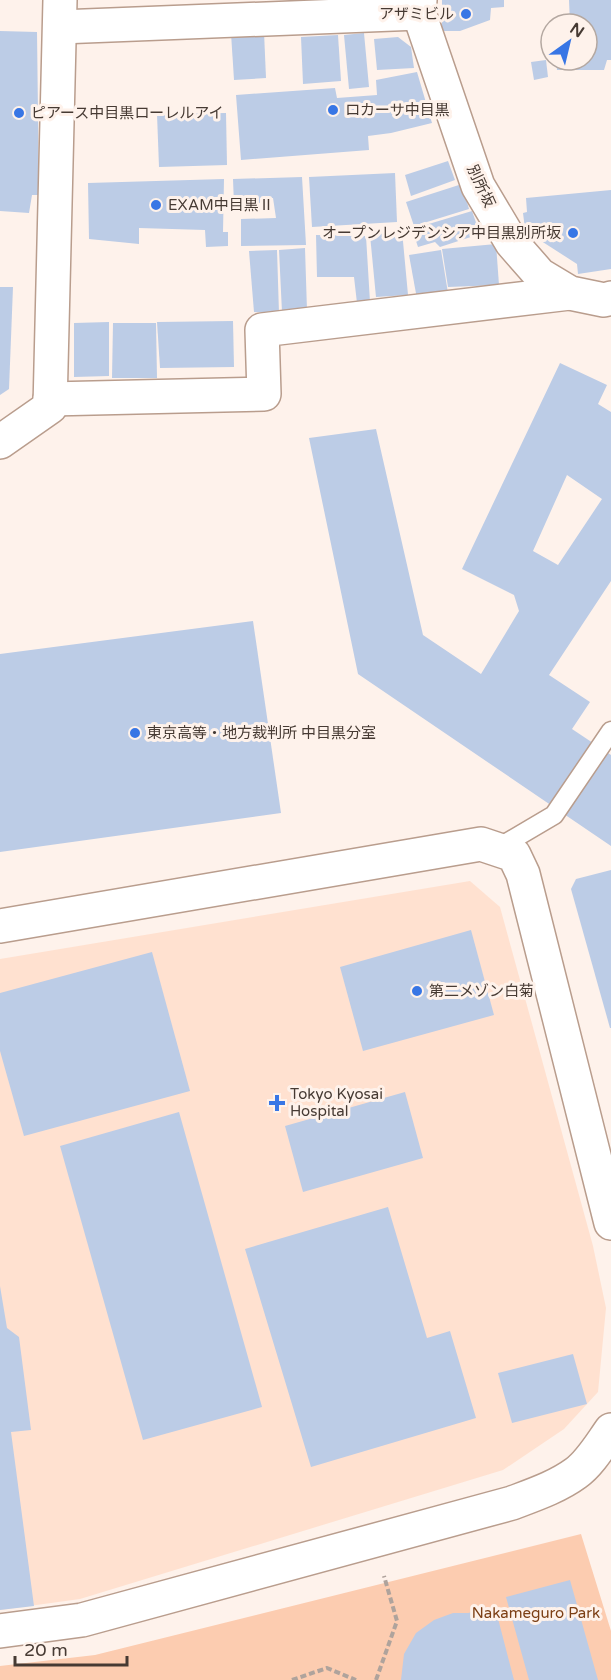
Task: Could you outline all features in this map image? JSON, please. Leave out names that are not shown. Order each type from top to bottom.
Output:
[{"type":"street","points":[[0,442],[50,407],[60,14],[420,7]]},
{"type":"street","name":"別所坂","points":[[420,7],[478,186],[512,243],[540,275],[570,293],[604,300],[611,298]]},
{"type":"street","points":[[50,399],[264,393],[262,330],[570,293]]},
{"type":"street","points":[[0,926],[482,844],[514,855],[523,874],[611,1223]]},
{"type":"street","points":[[0,1631],[82,1620],[512,1503],[544,1491],[576,1473],[599,1448],[611,1430]]},
{"type":"lane","points":[[498,848],[554,815],[611,731]]},
{"type":"path","points":[[373,1540],[398,1621],[376,1680]]},
{"type":"path","points":[[292,1680],[327,1668],[356,1680]]},
{"type":"shaded area","name":"Tokyo Kyosai Hospital","points":[[470,881],[500,907],[593,1246],[606,1308],[598,1392],[564,1429],[503,1470],[80,1599],[0,1610],[0,959]]},
{"type":"green space","name":"Nakameguro Park","points":[[581,1534],[611,1631],[611,1680],[0,1680],[0,1666],[95,1655]]},
{"type":"building","name":"アザミビル","points":[[442,0],[504,0],[504,7],[491,8],[490,20],[460,31],[442,31]]},
{"type":"building","points":[[569,0],[611,0],[611,60],[607,60],[604,70],[599,70],[599,12],[570,12]]},
{"type":"building","name":"ピアース中目黒ローレルアイ","points":[[0,31],[37,32],[39,195],[32,195],[29,213],[0,211]]},
{"type":"building","points":[[264,32],[266,78],[234,80],[231,33]]},
{"type":"building","points":[[364,33],[369,87],[349,89],[344,35]]},
{"type":"building","points":[[338,35],[341,81],[303,84],[301,37]]},
{"type":"building","points":[[398,37],[411,47],[414,68],[377,70],[374,39]]},
{"type":"building","points":[[539,61],[539,72],[547,72],[548,77],[534,80],[531,62]]},
{"type":"building","name":"ロカーサ中目黒","points":[[417,72],[432,123],[368,136],[369,150],[241,160],[236,95],[335,88],[337,98],[377,95],[376,80]]},
{"type":"building","points":[[226,113],[227,165],[159,167],[157,114]]},
{"type":"building","points":[[448,161],[455,180],[411,196],[405,175]]},
{"type":"building","points":[[395,173],[397,222],[312,227],[309,177]]},
{"type":"building","points":[[302,177],[306,245],[241,246],[241,219],[276,218],[273,198],[260,198],[260,203],[234,205],[233,179]]},
{"type":"building","name":"EXAM中目黒Ⅱ","points":[[224,179],[223,232],[228,232],[228,246],[206,247],[205,230],[139,228],[139,244],[89,239],[88,183]]},
{"type":"building","points":[[462,184],[469,209],[414,226],[406,202]]},
{"type":"building","name":"オープンレジデンシア中目黒別所坂","points":[[611,190],[611,269],[578,274],[577,264],[535,237],[534,228],[525,229],[523,213],[527,212],[526,198]]},
{"type":"building","points":[[472,211],[480,234],[440,247],[435,242],[418,247],[412,229]]},
{"type":"building","points":[[402,231],[408,295],[376,297],[370,235]]},
{"type":"building","points":[[316,235],[366,236],[370,302],[357,303],[354,277],[317,277]]},
{"type":"building","points":[[496,244],[499,285],[448,287],[442,249]]},
{"type":"building","points":[[305,248],[307,310],[294,309],[294,313],[282,312],[279,250]]},
{"type":"building","points":[[277,250],[279,313],[254,312],[249,251]]},
{"type":"building","points":[[441,250],[448,293],[417,299],[409,255]]},
{"type":"building","points":[[0,287],[13,287],[9,389],[0,395]]},
{"type":"building","points":[[233,321],[234,367],[160,368],[157,322]]},
{"type":"building","points":[[109,322],[109,376],[74,377],[74,323]]},
{"type":"building","points":[[113,323],[156,323],[157,378],[112,378]]},
{"type":"building","points":[[560,363],[607,385],[598,404],[611,412],[611,581],[549,675],[590,702],[572,729],[611,755],[611,846],[358,674],[309,438],[376,429],[423,635],[481,674],[519,611],[514,595],[462,569]],"holes":[[[567,475],[602,499],[558,565],[533,551]]]},
{"type":"building","name":"東京高等・地方裁判所 中目黒分室","points":[[253,621],[281,813],[0,852],[0,654]]},
{"type":"building","points":[[611,870],[610,1028],[571,889],[576,879]]},
{"type":"building","name":"第二メゾン白菊","points":[[471,930],[494,1015],[363,1051],[340,967]]},
{"type":"building","points":[[152,952],[190,1091],[24,1136],[0,1051],[0,993]]},
{"type":"building","points":[[405,1092],[423,1158],[303,1192],[285,1126]]},
{"type":"building","points":[[179,1112],[262,1407],[143,1440],[60,1146]]},
{"type":"building","points":[[388,1207],[427,1338],[450,1331],[476,1418],[311,1467],[245,1249]]},
{"type":"building","points":[[0,1286],[7,1328],[19,1337],[31,1430],[11,1432],[34,1606],[0,1610]]},
{"type":"building","points":[[573,1354],[587,1404],[512,1423],[498,1373]]},
{"type":"building","points":[[570,1580],[598,1680],[529,1680],[506,1597]]},
{"type":"building","points":[[495,1607],[514,1680],[401,1680],[404,1654],[416,1633],[434,1620],[453,1613],[468,1613]]},
{"type":"place","name":"アザミビル","points":[[466,14]]},
{"type":"place","name":"ロカーサ中目黒","points":[[333,110]]},
{"type":"place","name":"ピアース中目黒ローレルアイ","points":[[19,113]]},
{"type":"place","name":"EXAM中目黒Ⅱ","points":[[156,205]]},
{"type":"place","name":"オープンレジデンシア中目黒別所坂","points":[[573,233]]},
{"type":"place","name":"東京高等・地方裁判所 中目黒分室","points":[[135,733]]},
{"type":"place","name":"第二メゾン白菊","points":[[417,991]]},
{"type":"place","name":"Tokyo Kyosai Hospital","points":[[277,1103]]}]
